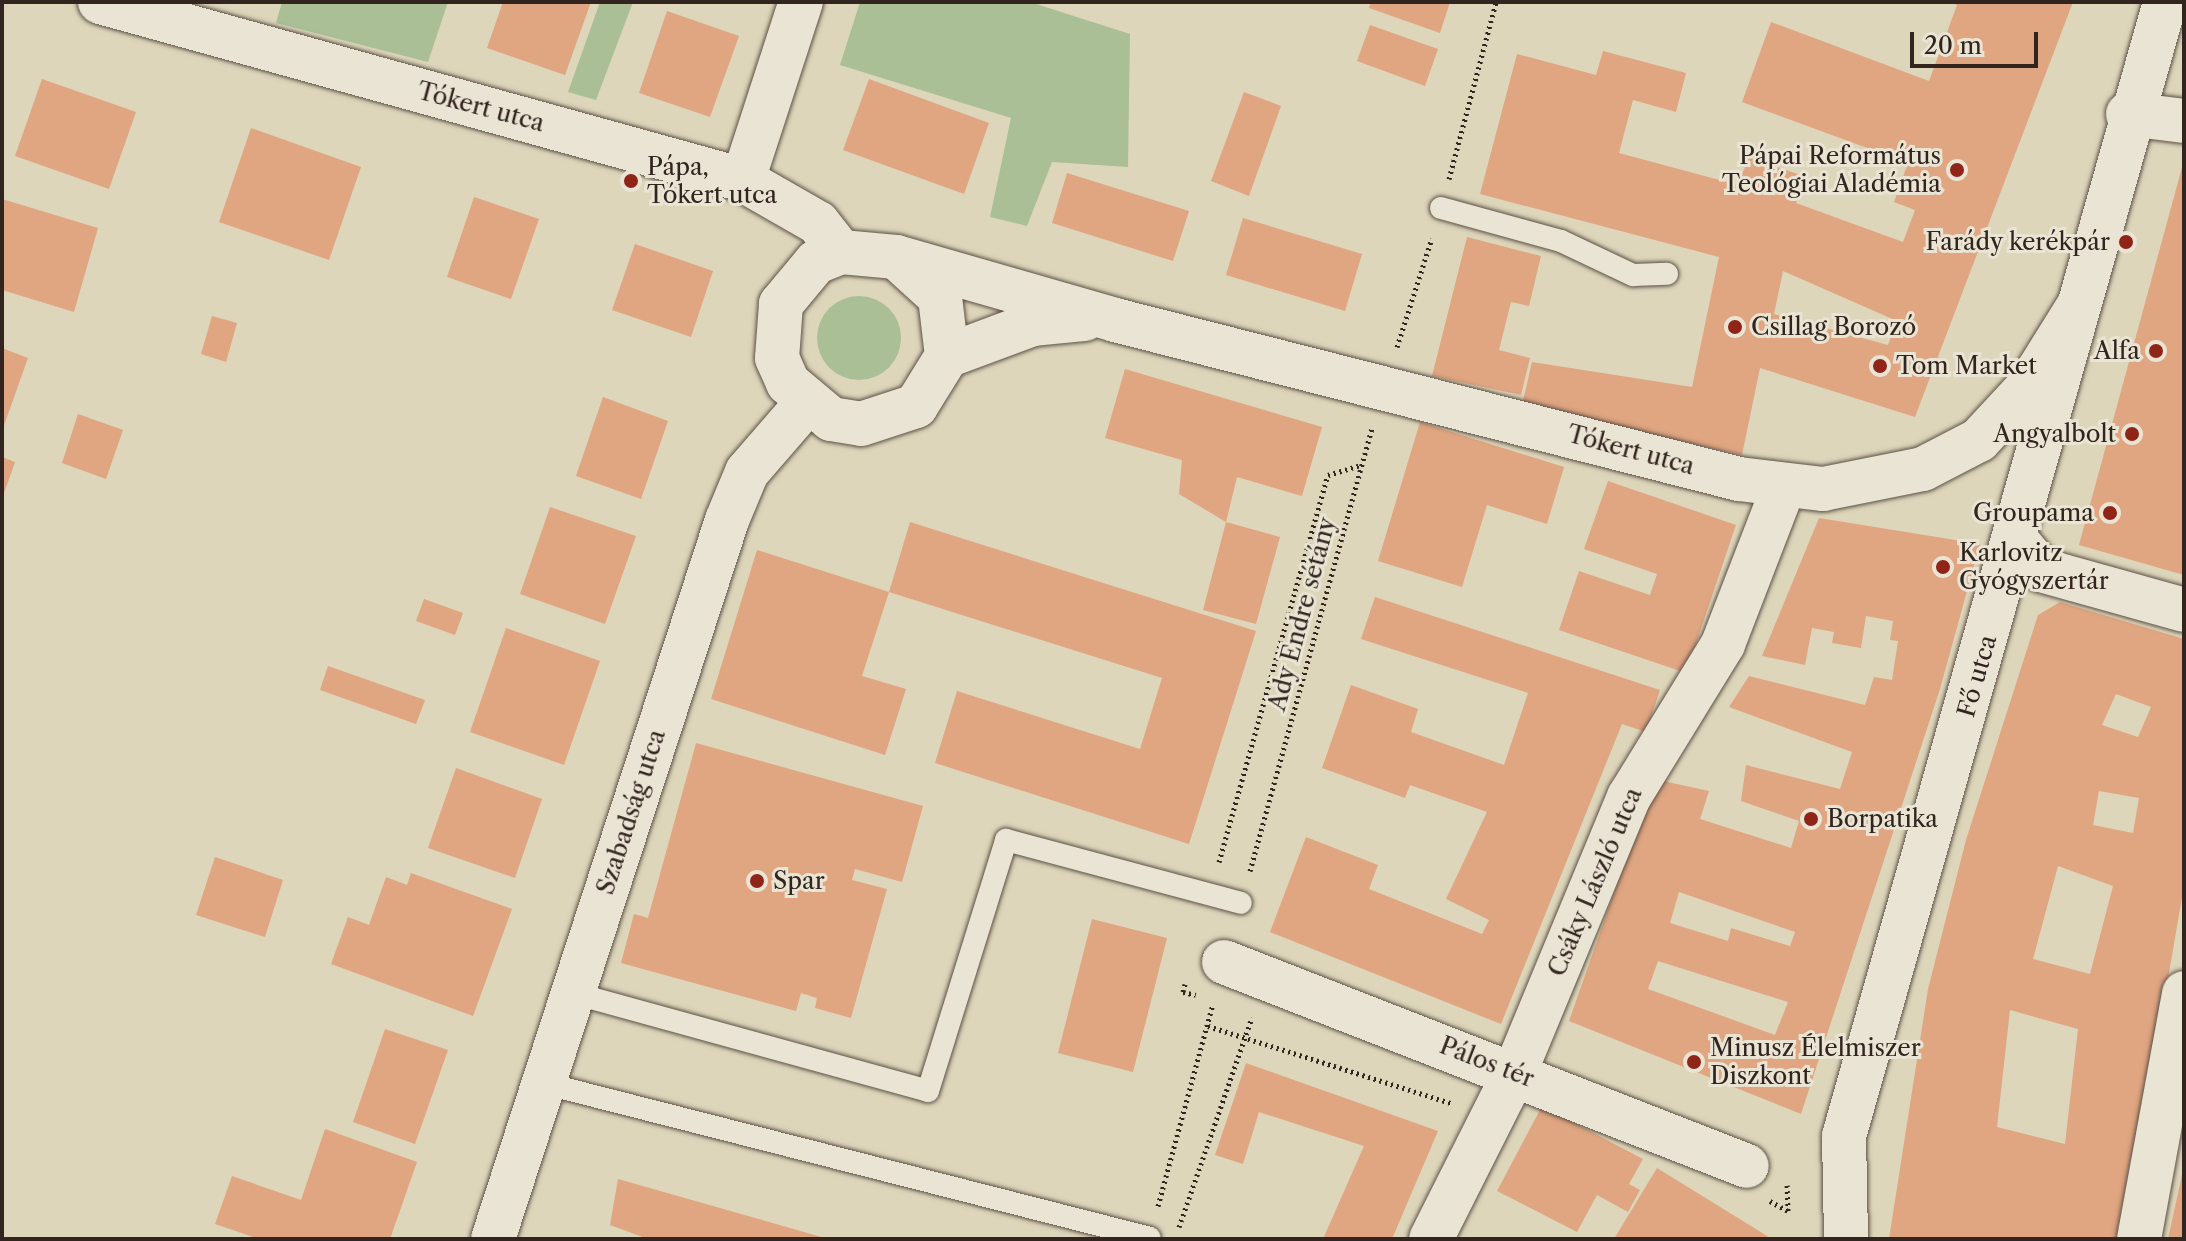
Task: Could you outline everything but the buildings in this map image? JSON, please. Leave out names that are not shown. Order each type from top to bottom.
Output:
[{"type":"street","name":"Tókert utca","points":[[100,2],[743,180],[818,223],[841,252],[896,257],[1115,320],[1784,486],[1863,486],[1966,448],[2028,387],[2079,305]]},
{"type":"street","points":[[743,180],[801,2]]},
{"type":"street","name":"Fő utca","points":[[1846,1239],[1844,1136],[2016,540],[2128,114],[2165,2]]},
{"type":"street","points":[[2128,114],[2184,121]]},
{"type":"street","points":[[841,252],[816,262],[781,304],[777,358],[806,404],[831,419],[890,420],[936,384],[947,356],[940,297],[896,257]]},
{"type":"street","name":"Tókert utca","points":[[947,356],[1033,324],[1115,320]]},
{"type":"street","name":"Szabadság utca","points":[[493,1239],[727,520],[747,472],[806,404]]},
{"type":"street","name":"Csáky László utca","points":[[1431,1239],[1515,1072],[1629,797],[1723,644],[1784,486]]},
{"type":"street","points":[[2016,540],[2041,570],[2184,610]]},
{"type":"street","name":"Pálos tér","points":[[1213,986],[1515,1072],[1747,1166]]},
{"type":"street","points":[[2139,1239],[2184,993]]},
{"type":"lane","points":[[1441,208],[1561,241],[1633,275],[1667,274]]},
{"type":"lane","points":[[573,993],[928,1091],[1006,840],[1210,892],[1241,903]]},
{"type":"lane","points":[[543,1083],[1150,1238]]},
{"type":"path","name":"Ady Endre sétány","points":[[1241,903],[1361,465],[1441,208],[1496,2]]},
{"type":"path","points":[[1210,892],[1328,475],[1361,465]]},
{"type":"path","points":[[1150,1238],[1208,1026],[1213,986]]},
{"type":"path","points":[[1176,1239],[1254,1012],[1240,1008]]},
{"type":"path","name":"Pálos tér","points":[[1208,1026],[1494,1117]]},
{"type":"green space","points":[[282,2],[448,2],[428,62],[276,23]]},
{"type":"green space","points":[[600,2],[633,2],[596,100],[568,92]]},
{"type":"green space","points":[[860,2],[1030,2],[1130,34],[1128,167],[1052,162],[1027,226],[990,217],[1011,118],[840,65]]},
{"type":"green space","points":[[859,296],[875,299],[889,308],[898,322],[901,338],[898,354],[889,368],[875,377],[859,380],[843,377],[829,368],[820,354],[817,338],[820,322],[829,308],[843,299]]},
{"type":"place","name":"Pápai Református Teológiai Aladémia","points":[[1957,170]]},
{"type":"place","name":"Pápa, Tókert utca","points":[[631,181]]},
{"type":"place","name":"Farády kerékpár","points":[[2126,242]]},
{"type":"place","name":"Csillag Borozó","points":[[1735,327]]},
{"type":"place","name":"Alfa","points":[[2156,351]]},
{"type":"place","name":"Tom Market","points":[[1880,366]]},
{"type":"place","name":"Angyalbolt","points":[[2132,434]]},
{"type":"place","name":"Groupama","points":[[2110,513]]},
{"type":"place","name":"Karlovitz Gyógyszertár","points":[[1943,567]]},
{"type":"place","name":"Borpatika","points":[[1811,819]]},
{"type":"place","name":"Spar","points":[[757,881]]},
{"type":"place","name":"Minusz Élelmiszer Diszkont","points":[[1694,1062]]}]
